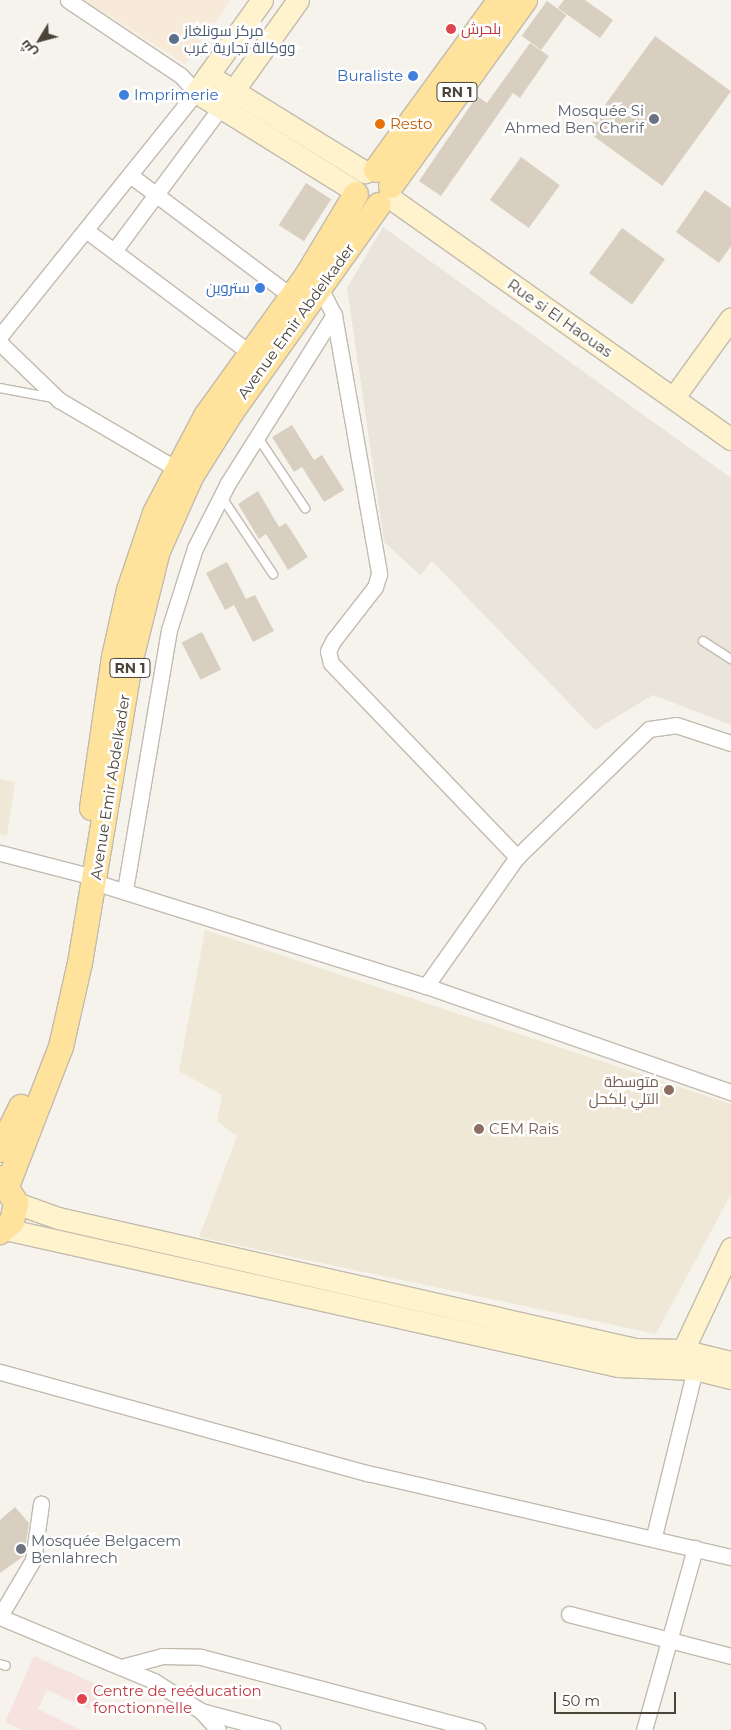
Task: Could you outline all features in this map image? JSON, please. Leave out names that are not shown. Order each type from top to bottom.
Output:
[{"type":"main road","points":[[202,84],[262,0]]},
{"type":"main road","points":[[221,107],[298,0]]},
{"type":"main road","name":"Avenue Emir Abdelkader","points":[[3,1139],[42,1058],[65,980],[88,878],[131,659],[158,551],[191,477],[373,188],[500,0]]},
{"type":"main road","name":"Avenue Emir Abdelkader","points":[[373,188],[525,0]]},
{"type":"main road","points":[[202,84],[234,90],[373,188]]},
{"type":"main road","points":[[202,84],[221,107],[373,188]]},
{"type":"main road","name":"Rue si El Haouas","points":[[373,188],[731,439]]},
{"type":"main road","name":"Avenue Emir Abdelkader","points":[[3,1231],[8,1188],[61,1047],[88,878],[100,742],[129,590],[175,468],[249,352],[291,296],[315,280]]},
{"type":"main road","points":[[674,398],[731,318]]},
{"type":"main road","points":[[8,1188],[58,1218],[635,1349],[681,1350],[731,1362]]},
{"type":"main road","points":[[3,1231],[618,1366],[685,1370],[731,1378]]},
{"type":"main road","points":[[685,1370],[681,1350],[731,1248]]},
{"type":"street","points":[[0,336],[87,231],[202,84],[180,75],[68,0]]},
{"type":"street","points":[[114,251],[221,107]]},
{"type":"street","points":[[130,175],[291,296]]},
{"type":"street","points":[[87,231],[249,352]]},
{"type":"street","points":[[315,280],[334,315],[378,574],[375,587],[333,641],[328,651],[331,663],[517,857]]},
{"type":"street","points":[[125,890],[169,630],[195,548],[221,496],[334,315]]},
{"type":"street","points":[[0,343],[60,400],[175,468]]},
{"type":"street","points":[[426,986],[517,857],[648,730],[676,725],[731,743]]},
{"type":"street","points":[[0,853],[88,878],[426,986],[731,1092]]},
{"type":"street","points":[[654,1536],[685,1370]]},
{"type":"street","points":[[0,1372],[367,1473],[654,1536],[731,1556]]},
{"type":"street","points":[[42,1504],[33,1560],[0,1616],[125,1666],[200,1711],[218,1730]]},
{"type":"street","points":[[644,1730],[695,1548]]},
{"type":"street","points":[[569,1614],[731,1656]]},
{"type":"street","points":[[125,1666],[162,1656],[201,1657],[478,1730]]},
{"type":"street","points":[[200,1711],[273,1730]]},
{"type":"lane","points":[[0,388],[60,400]]},
{"type":"lane","points":[[257,436],[305,508]]},
{"type":"lane","points":[[221,496],[273,574]]},
{"type":"lane","points":[[703,641],[731,659]]},
{"type":"shaded area","name":"مركز سونلغاز ووكالة تجارية غرب","points":[[84,0],[231,0],[185,64]]},
{"type":"shaded area","points":[[383,227],[731,478],[731,725],[653,695],[595,730],[432,561],[420,575],[384,542],[347,288]]},
{"type":"shaded area","points":[[0,779],[15,782],[7,836],[0,834]]},
{"type":"shaded area","name":"CEM Rais","points":[[205,930],[731,1104],[731,1194],[656,1334],[199,1237],[237,1136],[217,1121],[222,1095],[179,1071]]},
{"type":"shaded area","name":"Centre de reéducation fonctionnelle","points":[[34,1656],[102,1687],[91,1710],[47,1690],[38,1709],[81,1730],[22,1730],[5,1722]]},
{"type":"building","points":[[564,0],[585,0],[613,20],[600,38],[558,8]]},
{"type":"building","points":[[547,1],[566,15],[541,50],[522,36]]},
{"type":"building","name":"Mosquée Si Ahmed Ben Cherif","points":[[655,36],[731,91],[662,186],[586,131]]},
{"type":"building","points":[[530,43],[549,56],[520,98],[513,93],[441,196],[419,181],[477,96],[487,103]]},
{"type":"building","points":[[521,157],[560,185],[529,228],[490,200]]},
{"type":"building","points":[[306,183],[331,199],[304,241],[279,225]]},
{"type":"building","points":[[705,190],[731,208],[731,246],[719,263],[676,232]]},
{"type":"building","points":[[622,228],[665,259],[632,304],[589,273]]},
{"type":"building","points":[[292,425],[314,460],[322,455],[344,490],[324,502],[302,467],[294,472],[272,437]]},
{"type":"building","points":[[258,491],[279,527],[286,523],[308,557],[288,570],[266,534],[259,539],[238,504]]},
{"type":"building","points":[[227,562],[246,599],[255,595],[274,631],[253,642],[234,605],[225,610],[206,573]]},
{"type":"building","points":[[202,632],[221,669],[201,680],[182,642]]},
{"type":"building","points":[[15,1507],[29,1523],[24,1556],[0,1573],[0,1520]]},
{"type":"place","name":"بلحرش","points":[[451,29]]},
{"type":"place","name":"مركز سونلغاز ووكالة تجارية غرب","points":[[174,39]]},
{"type":"place","name":"Buraliste","points":[[413,76]]},
{"type":"place","name":"Imprimerie","points":[[124,95]]},
{"type":"place","name":"Mosquée Si Ahmed Ben Cherif","points":[[654,119]]},
{"type":"place","name":"Resto","points":[[380,124]]},
{"type":"place","name":"ستروين","points":[[260,288]]},
{"type":"place","name":"متوسطة التلي بلكحل","points":[[669,1090]]},
{"type":"place","name":"CEM Rais","points":[[479,1129]]},
{"type":"place","name":"Mosquée Belgacem Benlahrech","points":[[21,1549]]},
{"type":"place","name":"Centre de reéducation fonctionnelle","points":[[82,1699]]}]
